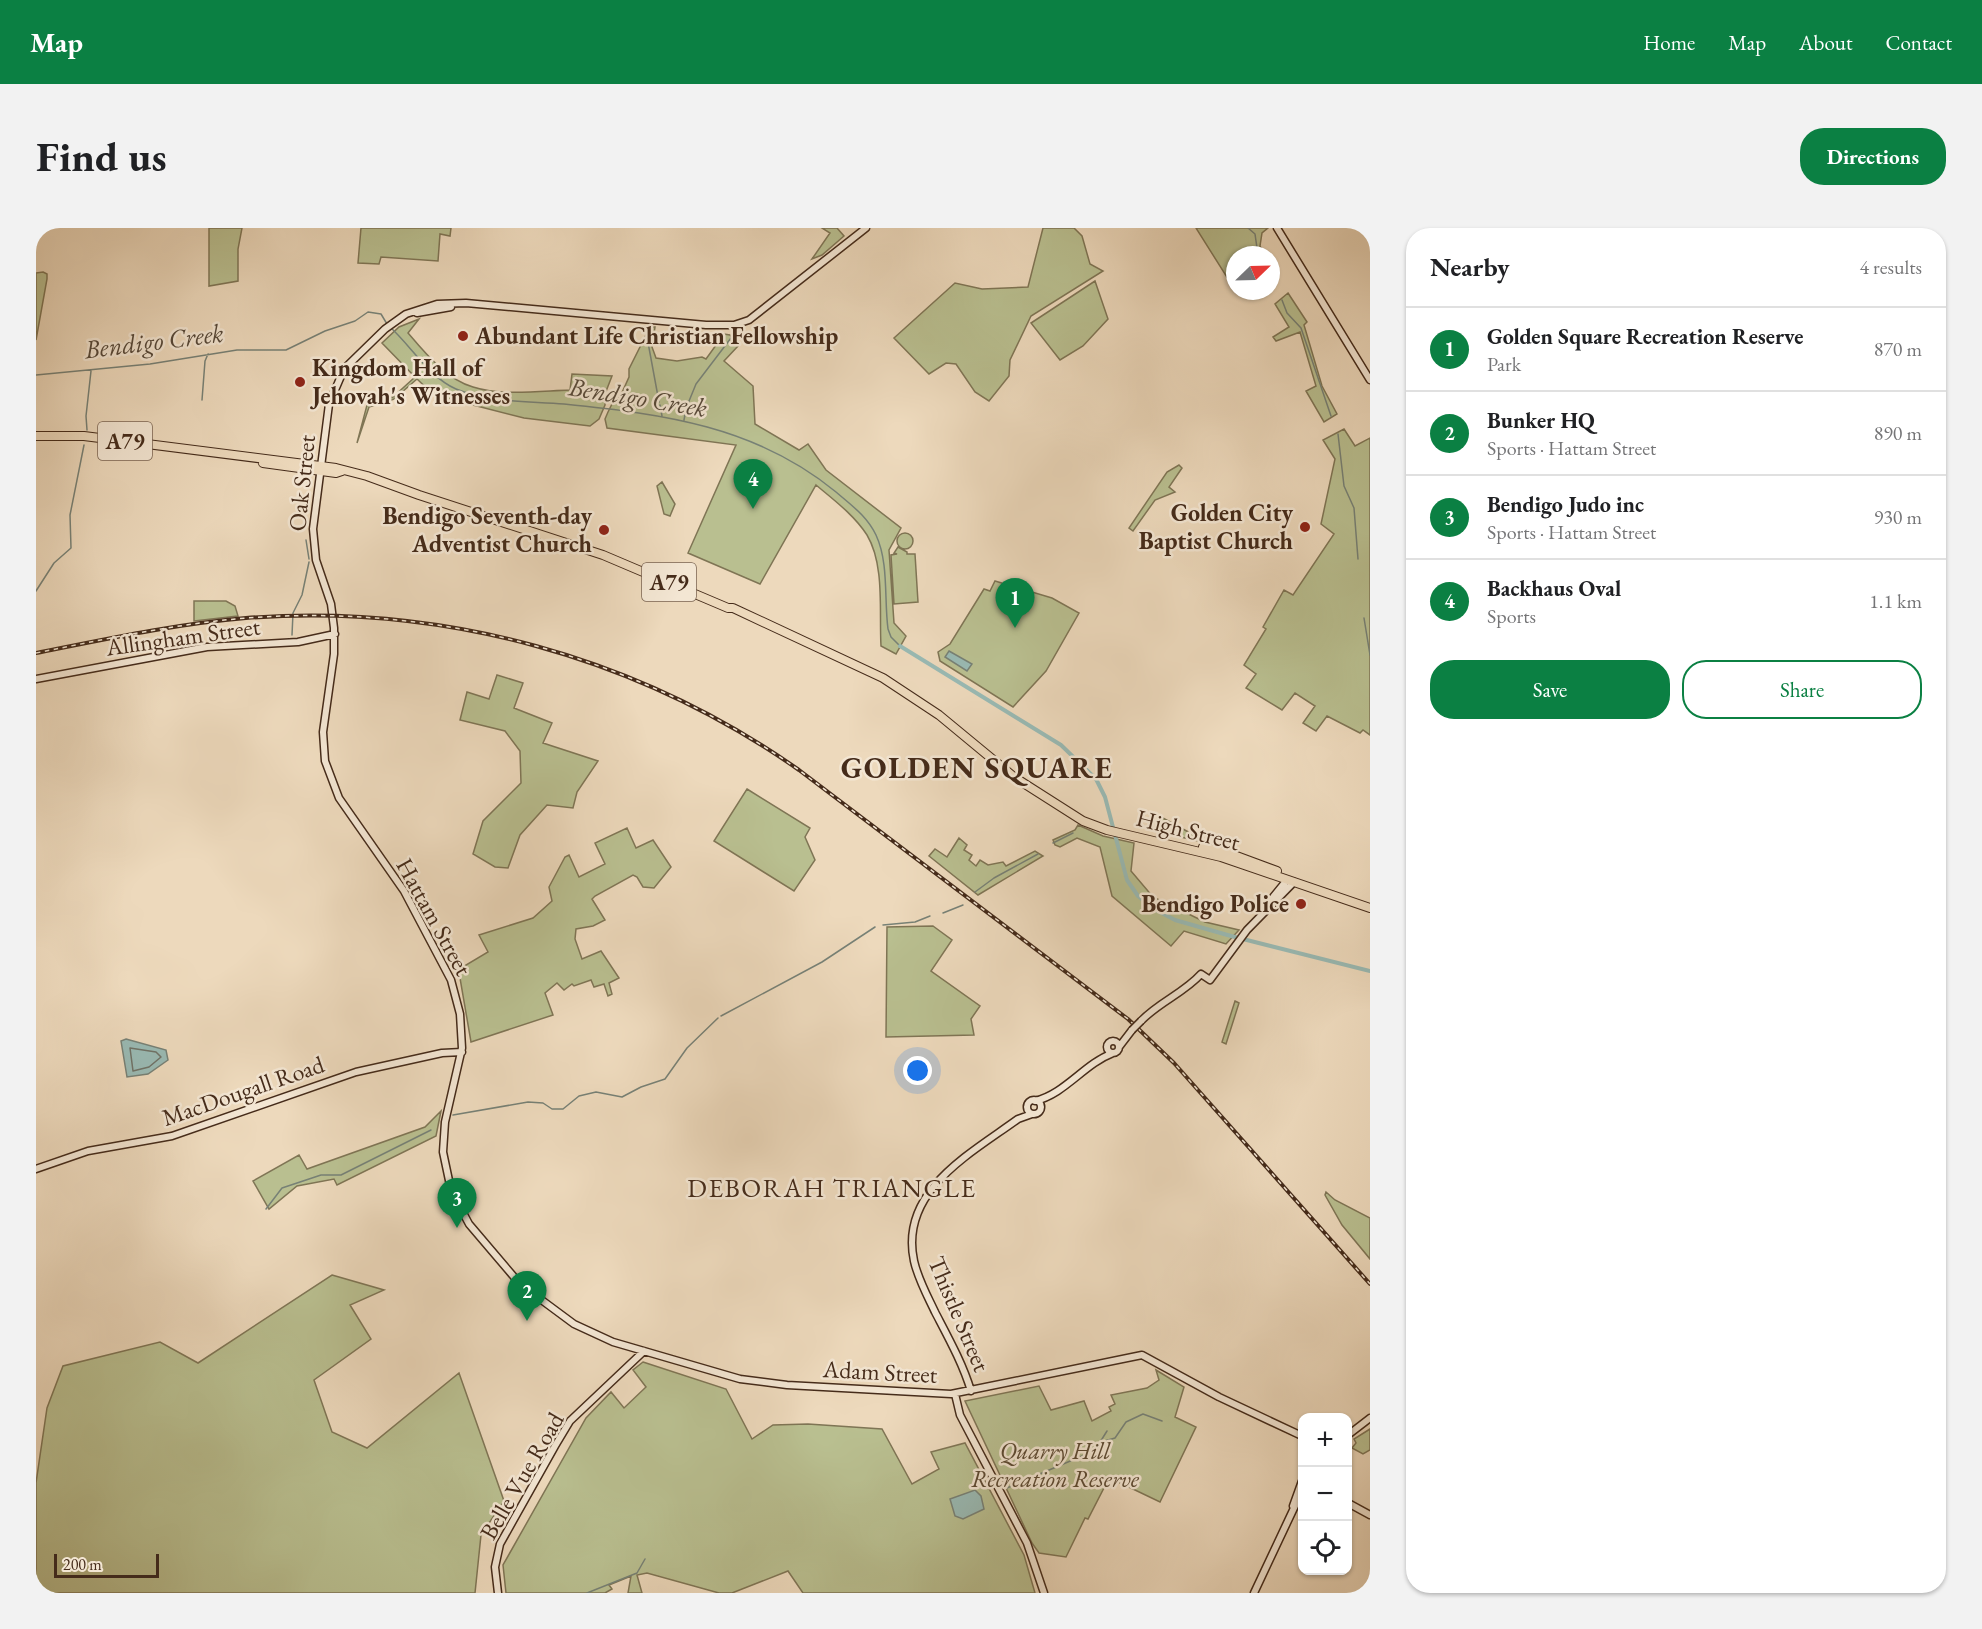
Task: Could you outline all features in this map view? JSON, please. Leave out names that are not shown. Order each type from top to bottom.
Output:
[{"type":"highway","name":"High Street","points":[[36,436],[84,436],[219,454],[336,473],[342,471],[367,476],[512,527],[564,541],[741,612],[862,669],[932,710],[1007,769],[1065,808],[1107,828],[1223,854],[1370,908]]},
{"type":"highway","name":"High Street","points":[[1355,901],[1370,904]]},
{"type":"main road","name":"Oak Street","points":[[335,634],[333,612],[313,541],[329,404],[334,386],[348,364],[386,330],[401,319],[434,309],[479,305],[706,325],[742,325],[866,228]]},
{"type":"main road","points":[[1277,228],[1370,379]]},
{"type":"main road","name":"Allingham Street","points":[[36,679],[207,648],[298,642],[335,634]]},
{"type":"main road","name":"Hattam Street","points":[[335,634],[323,738],[326,767],[344,806],[404,891],[447,970],[460,1014],[462,1052],[445,1122],[443,1152],[451,1190],[464,1216],[511,1275],[552,1311],[597,1335],[642,1350]]},
{"type":"main road","points":[[1051,1094],[1037,1113],[1032,1114],[1027,1106],[1051,1094],[1099,1059],[1113,1053],[1125,1037],[1164,1000],[1191,984],[1201,974],[1210,980],[1244,934],[1292,879]]},
{"type":"main road","points":[[1099,1059],[1114,1041],[1125,1037]]},
{"type":"main road","points":[[1114,1041],[1119,1047]]},
{"type":"main road","points":[[1107,1047],[1113,1053]]},
{"type":"main road","name":"MacDougall Road","points":[[36,1169],[88,1151],[172,1136],[356,1072],[442,1053],[462,1052]]},
{"type":"main road","points":[[1035,1101],[1040,1107]]},
{"type":"main road","name":"Thistle Street","points":[[971,1391],[917,1273],[912,1253],[913,1226],[922,1202],[936,1182],[1018,1119],[1027,1106]]},
{"type":"main road","name":"Thistle Street","points":[[1018,1119],[1032,1114]]},
{"type":"main road","name":"Belle Vue Road","points":[[498,1593],[495,1567],[500,1544],[555,1446],[570,1421],[632,1363],[642,1350]]},
{"type":"main road","name":"Adam Street","points":[[642,1350],[754,1382],[955,1394],[1136,1356],[1153,1359],[1214,1395],[1298,1434]]},
{"type":"main road","points":[[955,1394],[960,1415],[1028,1546],[1044,1593]]},
{"type":"main road","points":[[1352,1430],[1370,1420]]},
{"type":"main road","points":[[1290,1515],[1298,1493]]},
{"type":"main road","points":[[1254,1593],[1298,1499]]},
{"type":"main road","points":[[1352,1505],[1370,1513]]},
{"type":"green space","points":[[209,228],[242,228],[238,249],[238,281],[209,286]]},
{"type":"green space","points":[[361,228],[451,228],[450,236],[440,234],[438,261],[381,257],[379,264],[358,263]]},
{"type":"green space","points":[[822,228],[837,228],[844,236],[822,255],[812,259],[830,233]]},
{"type":"green space","points":[[1043,228],[1074,228],[1082,236],[1090,264],[1103,271],[1031,316],[1010,360],[1009,376],[989,401],[975,392],[956,364],[946,363],[929,374],[894,338],[955,283],[982,289],[1028,287]]},
{"type":"green space","points":[[1196,228],[1268,228],[1262,233],[1260,246],[1226,246],[1226,276]]},
{"type":"green space","points":[[36,273],[47,274],[47,279],[36,340]]},
{"type":"green space","points":[[1095,281],[1108,319],[1083,346],[1060,360],[1031,323]]},
{"type":"green space","points":[[1288,293],[1307,322],[1304,325],[1322,386],[1337,414],[1324,422],[1306,391],[1316,386],[1300,332],[1276,341],[1273,337],[1289,327],[1275,304]]},
{"type":"green space","points":[[419,319],[408,333],[445,372],[473,387],[508,392],[570,390],[572,374],[612,376],[599,419],[590,426],[524,418],[434,395],[417,379],[394,399],[369,407],[357,443],[367,405],[393,397],[415,377],[382,343],[399,327]]},
{"type":"green space","points":[[650,327],[655,327],[652,347],[656,358],[677,361],[702,357],[706,359],[724,334],[730,335],[739,345],[724,361],[753,386],[755,424],[799,450],[808,444],[826,470],[901,528],[889,550],[894,623],[906,636],[896,654],[881,646],[879,574],[873,547],[856,521],[816,485],[760,584],[688,553],[736,445],[607,428],[605,419],[613,402],[620,397],[629,377],[629,369]]},
{"type":"green space","points":[[1344,429],[1355,446],[1370,438],[1370,735],[1363,730],[1360,733],[1327,716],[1316,731],[1303,723],[1315,706],[1295,693],[1282,710],[1246,688],[1256,674],[1244,665],[1266,629],[1263,627],[1284,590],[1293,595],[1334,534],[1321,524],[1335,459],[1323,440]]},
{"type":"green space","points":[[1179,465],[1182,468],[1169,487],[1175,492],[1155,500],[1133,531],[1129,528],[1167,472]]},
{"type":"green space","points":[[662,482],[675,504],[670,516],[664,514],[657,486]]},
{"type":"green space","points":[[905,533],[911,535],[913,541],[911,547],[905,549],[899,547],[897,541],[899,535]]},
{"type":"green space","points":[[898,547],[907,554],[915,554],[918,602],[894,604],[891,555],[897,554],[894,553]]},
{"type":"green space","points":[[995,581],[1052,598],[1079,613],[1046,671],[1013,707],[940,661],[938,652],[950,644],[984,589],[990,591]]},
{"type":"green space","points":[[194,601],[226,601],[235,606],[238,616],[194,621]]},
{"type":"green space","points":[[497,675],[523,683],[514,708],[552,723],[543,743],[598,761],[577,792],[573,808],[547,805],[520,835],[508,868],[495,867],[473,854],[483,821],[521,783],[520,751],[505,731],[460,720],[467,692],[489,699]]},
{"type":"green space","points":[[747,789],[810,828],[805,837],[815,860],[794,891],[714,841]]},
{"type":"green space","points":[[1161,817],[1203,840],[1203,842],[1158,832]]},
{"type":"green space","points":[[1078,825],[1103,836],[1134,843],[1131,871],[1153,897],[1205,922],[1239,930],[1226,944],[1184,931],[1171,946],[1112,896],[1100,847],[1077,838],[1060,847],[1055,845],[1053,840],[1075,830]]},
{"type":"green space","points":[[627,828],[636,848],[653,840],[671,867],[654,888],[643,887],[633,875],[595,896],[592,899],[605,920],[593,926],[576,929],[575,939],[582,959],[601,951],[619,978],[609,983],[612,994],[608,996],[604,984],[594,987],[591,980],[574,986],[572,984],[564,990],[557,983],[545,993],[553,1015],[471,1042],[460,978],[456,971],[488,952],[479,935],[533,918],[552,901],[549,887],[565,857],[569,855],[579,877],[605,864],[595,843]]},
{"type":"green space","points":[[959,838],[967,845],[964,850],[972,855],[969,860],[976,866],[980,860],[988,865],[1003,862],[1006,866],[1035,851],[1043,856],[978,895],[929,856],[935,849],[947,857]]},
{"type":"green space","points":[[933,926],[952,940],[931,971],[980,1006],[971,1019],[974,1035],[886,1037],[887,927]]},
{"type":"green space","points":[[1235,1001],[1239,1003],[1226,1044],[1222,1042]]},
{"type":"green space","points":[[441,1111],[436,1136],[337,1185],[334,1179],[297,1186],[269,1209],[253,1181],[299,1155],[307,1169],[425,1127]]},
{"type":"green space","points":[[1326,1192],[1335,1200],[1370,1218],[1370,1259],[1342,1225],[1325,1195]]},
{"type":"green space","points":[[332,1275],[384,1290],[350,1305],[371,1339],[314,1380],[332,1432],[367,1448],[459,1373],[504,1501],[481,1535],[475,1593],[36,1593],[36,1483],[47,1408],[63,1366],[160,1342],[198,1363]]},
{"type":"green space","points":[[643,1362],[726,1389],[752,1439],[773,1425],[808,1424],[882,1429],[912,1484],[939,1469],[931,1452],[965,1443],[1024,1555],[1035,1593],[803,1593],[788,1571],[732,1593],[719,1593],[647,1573],[637,1575],[642,1593],[628,1593],[631,1576],[609,1585],[612,1589],[605,1593],[506,1593],[503,1565],[586,1418],[611,1392],[624,1408],[646,1387],[633,1370]]},
{"type":"green space","name":"Quarry Hill Recreation Reserve","points":[[1156,1370],[1184,1387],[1175,1417],[1196,1427],[1160,1502],[1112,1479],[1105,1486],[1088,1519],[1085,1518],[1066,1557],[1039,1553],[1032,1543],[965,1401],[1039,1386],[1051,1410],[1084,1401],[1092,1421],[1111,1411],[1109,1407],[1115,1404],[1111,1395],[1147,1388],[1159,1380]]},
{"type":"green space","points":[[1370,1429],[1370,1450],[1363,1454],[1352,1448],[1356,1443],[1354,1439]]},
{"type":"water","points":[[949,651],[972,664],[967,671],[945,657]]},
{"type":"water","points":[[126,1039],[166,1050],[168,1060],[148,1074],[127,1077],[121,1041]]},
{"type":"water","points":[[975,1490],[981,1496],[984,1509],[963,1519],[955,1516],[950,1499]]},
{"type":"waterway","points":[[1248,228],[1255,234],[1257,246]]},
{"type":"waterway","points":[[1282,300],[1287,313],[1301,328],[1331,416]]},
{"type":"waterway","name":"Bendigo Creek","points":[[36,375],[150,364],[237,350],[286,350],[325,331],[355,321],[368,312],[381,314],[387,324]]},
{"type":"waterway","name":"Bendigo Creek","points":[[390,327],[429,370],[447,384],[469,394],[523,402],[601,408],[672,419],[741,438],[774,452],[805,470],[858,511],[876,535],[883,557],[888,629],[891,637],[900,646]]},
{"type":"waterway","points":[[647,337],[659,402]]},
{"type":"waterway","points":[[687,406],[696,384],[731,338]]},
{"type":"waterway","points":[[202,400],[205,361],[208,354]]},
{"type":"waterway","points":[[87,430],[86,416],[91,371]]},
{"type":"waterway","points":[[660,405],[662,416]]},
{"type":"waterway","points":[[684,420],[686,409]]},
{"type":"waterway","points":[[1338,434],[1344,486],[1354,508],[1358,559]]},
{"type":"waterway","points":[[36,591],[54,563],[71,548],[70,515],[84,445]]},
{"type":"waterway","points":[[306,540],[309,559]]},
{"type":"waterway","points":[[292,635],[293,613],[302,595],[309,562]]},
{"type":"waterway","points":[[1364,618],[1370,655]]},
{"type":"waterway","name":"Bendigo Creek","points":[[900,646],[1061,745],[1096,779],[1105,797],[1127,880],[1138,896],[1154,909],[1175,920],[1370,971]]},
{"type":"waterway","points":[[1053,843],[1073,833]]},
{"type":"waterway","points":[[975,892],[994,878],[1038,854]]},
{"type":"waterway","points":[[943,913],[963,905]]},
{"type":"waterway","points":[[883,925],[915,922],[930,916]]},
{"type":"waterway","points":[[721,1016],[822,962],[875,927]]},
{"type":"waterway","points":[[453,1115],[528,1102],[543,1103],[552,1109],[563,1109],[579,1096],[596,1092],[622,1097],[641,1087],[665,1079],[687,1048],[718,1018]]},
{"type":"waterway","points":[[266,1209],[282,1188],[321,1175],[341,1175],[431,1130]]},
{"type":"waterway","points":[[1101,1442],[1115,1438],[1126,1422],[1143,1414],[1162,1421]]},
{"type":"waterway","points":[[1007,1488],[1082,1456],[1097,1447],[1107,1431]]},
{"type":"waterway","points":[[587,1593],[637,1573],[645,1559]]},
{"type":"railway","points":[[36,653],[167,628],[246,618],[320,616],[393,620],[465,630],[536,646],[605,668],[672,696],[737,730],[799,770],[1128,1019],[1174,1063],[1370,1284]]},
{"type":"place","name":"Abundant Life Christian Fellowship","points":[[463,336]]},
{"type":"place","name":"Kingdom Hall of Jehovah's Witnesses","points":[[300,382]]},
{"type":"place","name":"Backhaus Oval","points":[[753,509]]},
{"type":"place","name":"Golden City Baptist Church","points":[[1305,527]]},
{"type":"place","name":"Bendigo Seventh-day Adventist Church","points":[[604,530]]},
{"type":"place","name":"Golden Square Recreation Reserve","points":[[1015,628]]},
{"type":"place","name":"Bendigo Police","points":[[1301,904]]},
{"type":"place","name":"Bendigo Judo inc","points":[[457,1228]]},
{"type":"place","name":"Bunker HQ","points":[[527,1321]]},
{"type":"district","name":"GOLDEN SQUARE","points":[[977,768]]},
{"type":"district","name":"DEBORAH TRIANGLE","points":[[832,1188]]}]
